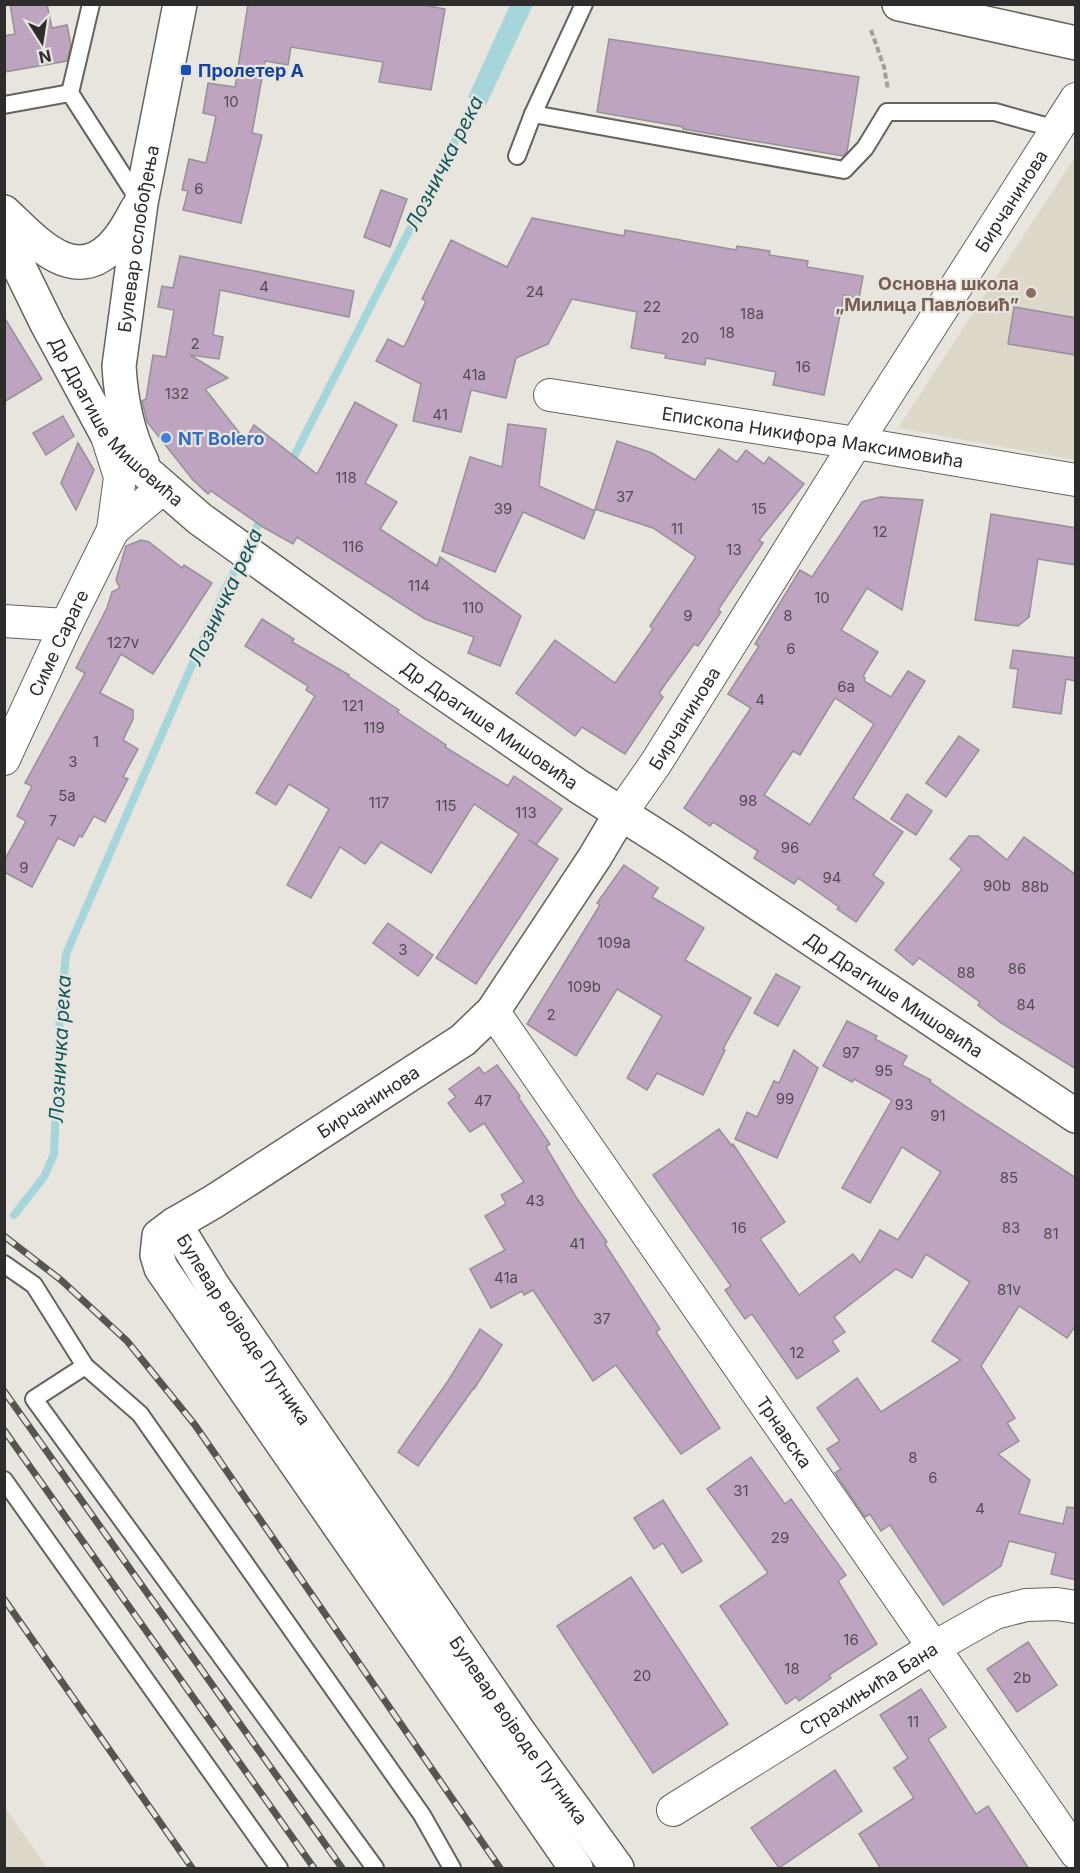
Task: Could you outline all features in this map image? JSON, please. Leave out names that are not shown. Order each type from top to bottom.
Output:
[{"type":"main road","name":"Булевар ослобођења","points":[[156,480],[137,451],[127,423],[119,366],[141,202],[180,4]]},
{"type":"main road","points":[[899,4],[1076,43]]},
{"type":"main road","points":[[4,212],[56,257],[79,263],[101,256],[117,241],[141,202]]},
{"type":"main road","name":"Др Драгише Мишовића","points":[[4,236],[47,324],[106,433],[124,453],[200,519],[416,674],[578,786],[1076,1116]]},
{"type":"main road","name":"Бирчанинова","points":[[175,1224],[213,1202],[463,1040],[493,1011],[595,857],[621,813]]},
{"type":"main road","name":"Булевар војводе Путника","points":[[576,1869],[161,1268],[157,1256],[159,1236],[175,1224],[213,1286],[508,1716],[617,1869]]},
{"type":"street","name":"Бирчанинова","points":[[621,813],[656,763],[856,443],[1076,99]]},
{"type":"street","name":"Епископа Никифора Максимовића","points":[[550,395],[1076,480]]},
{"type":"street","name":"Симе Сараге","points":[[106,433],[120,477],[113,530]]},
{"type":"street","name":"Симе Сараге","points":[[4,759],[113,530],[156,480]]},
{"type":"street","points":[[4,621],[66,625]]},
{"type":"street","name":"Трнавска","points":[[493,1011],[1076,1852]]},
{"type":"street","name":"Страхињића Бана","points":[[673,1810],[933,1648],[995,1613],[1026,1605],[1057,1604],[1076,1607]]},
{"type":"lane","points":[[91,4],[70,93],[141,202]]},
{"type":"lane","points":[[517,156],[533,114],[584,4]]},
{"type":"lane","points":[[4,105],[70,93]]},
{"type":"lane","points":[[533,114],[844,170],[865,148],[887,112],[995,112],[1056,129]]},
{"type":"lane","points":[[4,1264],[34,1285],[85,1366],[140,1413],[422,1815],[452,1869]]},
{"type":"lane","points":[[85,1366],[34,1399],[375,1869]]},
{"type":"lane","points":[[4,1480],[279,1869]]},
{"type":"path","points":[[871,30],[884,67],[888,89],[887,112]]},
{"type":"shaded area","name":"Основна школа „Милица Павловић”","points":[[1075,157],[1075,460],[898,428]]},
{"type":"shaded area","points":[[5,1807],[47,1868],[5,1868]]},
{"type":"water","points":[[510,5],[533,5],[486,105],[468,97]]},
{"type":"building","points":[[10,4],[47,4],[52,28],[67,25],[71,45],[67,61],[4,72],[4,36],[15,34]]},
{"type":"building","points":[[248,4],[419,4],[445,9],[431,90],[379,82],[383,62],[291,47],[288,65],[265,61],[252,133],[262,135],[241,223],[183,210],[188,191],[182,190],[189,159],[206,163],[216,116],[203,113],[208,83],[235,87]]},
{"type":"building","points":[[609,39],[859,77],[847,152],[843,156],[597,112]]},
{"type":"building","points":[[381,190],[407,199],[390,247],[364,237]]},
{"type":"building","points":[[532,218],[624,236],[625,230],[736,250],[737,246],[770,251],[769,255],[808,261],[807,267],[863,276],[859,298],[844,295],[824,395],[773,385],[776,372],[706,358],[705,365],[665,358],[666,354],[631,348],[637,312],[572,299],[548,344],[516,358],[506,398],[471,390],[461,432],[413,421],[421,384],[376,361],[388,339],[404,347],[426,301],[422,299],[451,240],[507,267]]},
{"type":"building","points":[[180,256],[354,291],[349,317],[220,290],[213,335],[223,337],[219,359],[190,355],[228,378],[205,389],[245,440],[254,425],[317,474],[355,402],[397,425],[365,483],[397,502],[380,529],[437,566],[440,557],[521,616],[500,666],[468,653],[474,637],[425,619],[297,537],[293,544],[263,527],[211,491],[208,494],[193,480],[147,422],[142,401],[146,399],[153,355],[166,357],[174,310],[158,307],[162,286],[173,288]]},
{"type":"building","points":[[1014,307],[1076,318],[1076,355],[1008,344]]},
{"type":"building","points":[[4,317],[42,379],[4,402]]},
{"type":"building","points":[[63,416],[74,436],[46,455],[33,433]]},
{"type":"building","points":[[508,424],[546,429],[539,486],[595,511],[584,539],[523,512],[495,572],[442,551],[470,457],[502,467]]},
{"type":"building","points":[[617,441],[652,453],[695,480],[719,449],[737,462],[746,450],[764,464],[769,457],[804,484],[759,540],[763,543],[718,610],[721,612],[698,646],[694,644],[659,693],[663,697],[625,754],[582,727],[575,736],[516,693],[555,640],[615,683],[653,629],[650,626],[696,557],[653,528],[595,509]]},
{"type":"building","points":[[78,443],[94,470],[76,510],[61,483]]},
{"type":"building","points":[[880,497],[923,500],[902,610],[867,588],[841,630],[878,652],[863,676],[864,681],[891,697],[908,671],[925,681],[853,798],[903,832],[873,875],[884,883],[856,922],[798,878],[794,884],[754,858],[758,851],[713,822],[710,826],[684,808],[751,708],[728,694],[759,646],[755,644],[800,570],[812,577],[862,502]],"holes":[[[835,698],[874,724],[810,825],[764,795],[793,751],[800,755]]]},
{"type":"building","points":[[991,514],[1076,528],[1076,565],[1038,559],[1029,617],[1018,626],[975,620]]},
{"type":"building","points":[[141,540],[149,542],[182,568],[184,565],[212,583],[153,674],[121,654],[100,693],[133,710],[133,719],[123,740],[138,749],[123,777],[128,779],[105,822],[94,816],[74,846],[58,838],[32,887],[4,872],[4,861],[26,821],[17,816],[32,786],[25,783],[85,673],[76,668],[107,608],[112,592],[120,588],[116,580],[126,546]]},
{"type":"building","points":[[262,619],[294,639],[292,642],[349,675],[399,710],[397,712],[446,745],[445,747],[508,786],[514,776],[562,809],[536,845],[558,859],[476,984],[436,958],[519,834],[474,804],[431,873],[381,842],[365,864],[340,847],[311,898],[287,885],[329,809],[289,784],[276,805],[256,793],[315,696],[306,690],[308,686],[245,646]]},
{"type":"building","points":[[1013,650],[1076,658],[1076,681],[1066,679],[1061,714],[1013,707],[1018,669],[1010,668]]},
{"type":"building","points":[[959,736],[979,750],[946,797],[926,783]]},
{"type":"building","points":[[907,794],[932,811],[916,835],[891,819]]},
{"type":"building","points":[[969,836],[978,836],[1007,860],[1024,837],[1076,875],[1076,1069],[1001,1023],[978,1005],[980,1002],[919,958],[913,965],[895,950],[962,869],[950,859]]},
{"type":"building","points":[[624,865],[658,888],[652,897],[704,928],[685,960],[751,998],[723,1049],[725,1050],[703,1095],[657,1073],[647,1090],[627,1078],[662,1016],[617,989],[576,1056],[527,1024],[600,905],[597,903]]},
{"type":"building","points":[[388,923],[433,955],[418,976],[373,943]]},
{"type":"building","points":[[776,974],[800,987],[778,1026],[754,1013]]},
{"type":"building","points":[[847,1021],[877,1036],[875,1039],[907,1056],[902,1065],[931,1080],[930,1082],[971,1110],[1076,1178],[1076,1325],[1067,1338],[1019,1306],[981,1366],[1015,1418],[1007,1423],[1019,1441],[998,1454],[1030,1480],[1019,1514],[1063,1524],[1067,1507],[1076,1508],[1076,1580],[1051,1574],[1056,1553],[1009,1541],[1001,1566],[943,1605],[890,1525],[881,1531],[870,1514],[865,1517],[835,1473],[841,1469],[827,1449],[840,1441],[817,1408],[857,1378],[881,1412],[961,1360],[932,1341],[970,1282],[926,1254],[912,1278],[896,1269],[834,1317],[845,1332],[832,1341],[839,1351],[797,1379],[752,1314],[745,1319],[725,1290],[731,1286],[653,1175],[719,1129],[732,1146],[733,1144],[785,1222],[760,1239],[799,1295],[853,1254],[860,1263],[880,1230],[898,1240],[941,1172],[902,1147],[870,1203],[842,1188],[892,1100],[854,1079],[852,1082],[823,1066]]},
{"type":"building","points":[[794,1050],[818,1068],[777,1158],[735,1139],[747,1112],[757,1117],[774,1081],[779,1083]]},
{"type":"building","points":[[497,1065],[520,1096],[518,1097],[550,1144],[546,1147],[660,1329],[656,1332],[720,1428],[681,1454],[616,1365],[593,1381],[533,1290],[524,1295],[522,1291],[491,1308],[470,1269],[505,1250],[485,1216],[506,1204],[501,1195],[524,1182],[484,1123],[470,1132],[448,1103],[456,1097],[449,1089],[479,1067],[484,1074]]},
{"type":"building","points":[[480,1329],[502,1345],[474,1389],[418,1466],[398,1452],[448,1381]]},
{"type":"building","points":[[751,1457],[785,1504],[791,1499],[846,1575],[838,1581],[877,1644],[829,1675],[831,1678],[799,1701],[796,1697],[786,1704],[720,1606],[768,1573],[707,1489]]},
{"type":"building","points":[[663,1500],[702,1561],[682,1573],[663,1543],[654,1549],[634,1518]]},
{"type":"building","points":[[631,1577],[728,1724],[653,1773],[557,1626]]},
{"type":"building","points":[[1028,1642],[1057,1685],[1017,1712],[987,1669]]},
{"type":"building","points":[[921,1689],[946,1727],[928,1739],[976,1814],[988,1806],[1029,1869],[881,1869],[859,1834],[914,1798],[894,1768],[908,1758],[880,1715]]},
{"type":"building","points":[[835,1770],[862,1811],[779,1868],[751,1828]]},
{"type":"waterway","name":"Лозничка река","points":[[289,466],[481,90]]},
{"type":"waterway","name":"Лозничка река","points":[[247,546],[263,515]]},
{"type":"waterway","name":"Лозничка река","points":[[14,1215],[44,1177],[54,1154],[60,1014],[66,954],[226,587],[242,558]]},
{"type":"railway","points":[[4,1236],[61,1280],[127,1341],[195,1425],[500,1868]]},
{"type":"railway","points":[[4,1391],[342,1868]]},
{"type":"railway","points":[[4,1430],[314,1868]]},
{"type":"railway","points":[[4,1599],[192,1868]]},
{"type":"place","name":"Пролетер А","points":[[186,70]]},
{"type":"place","name":"Основна школа „Милица Павловић”","points":[[1031,293]]},
{"type":"place","name":"NT Bolero","points":[[166,438]]}]
